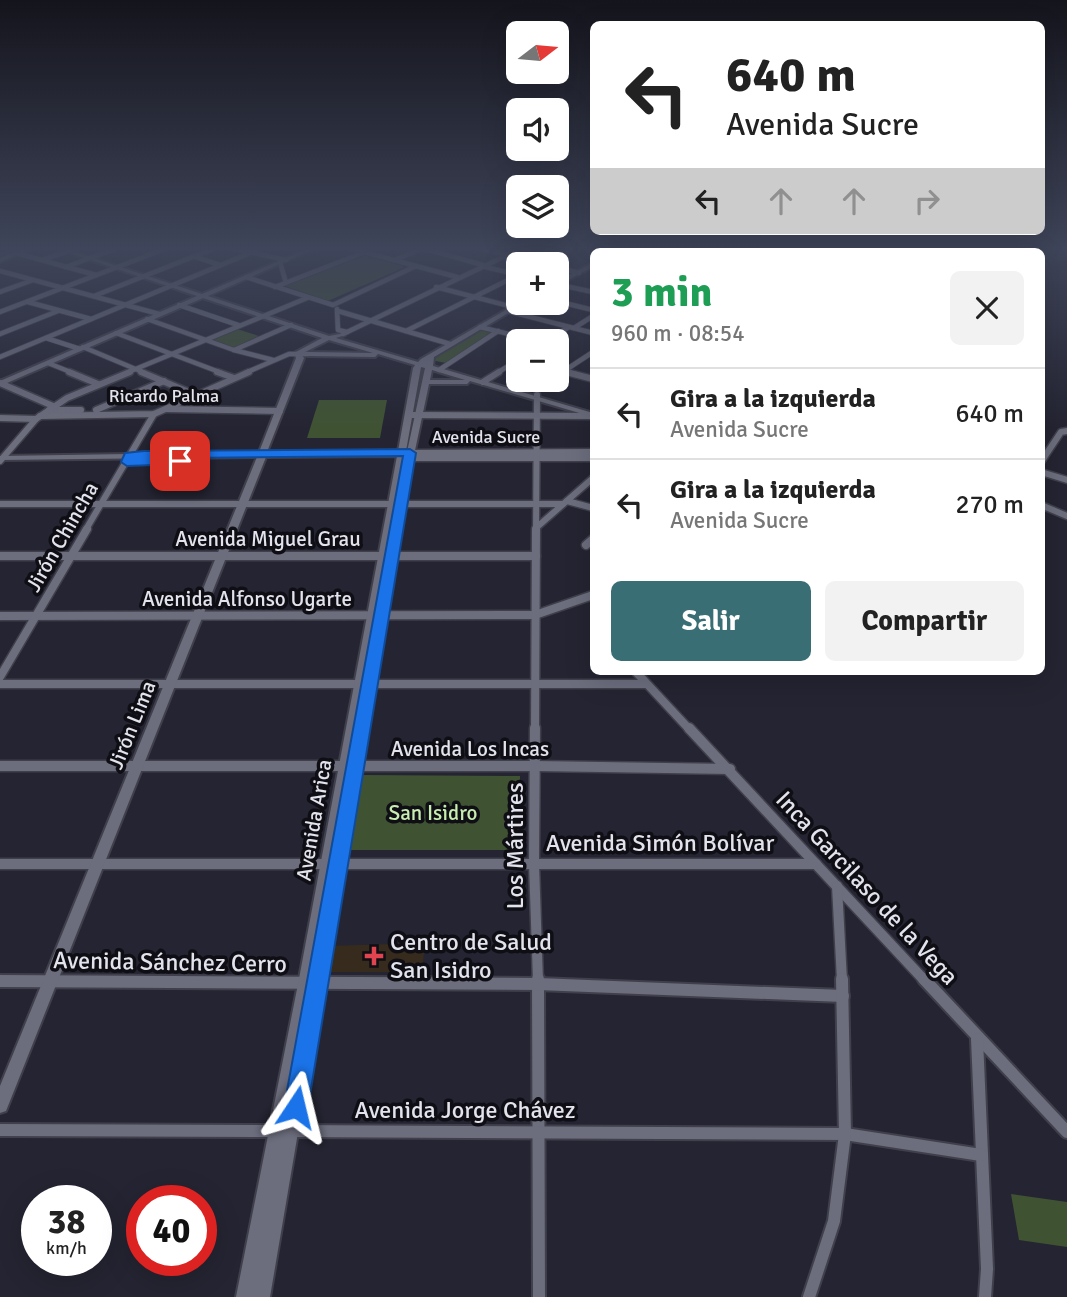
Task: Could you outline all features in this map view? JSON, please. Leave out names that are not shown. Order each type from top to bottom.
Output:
[{"type":"street","points":[[52,309],[91,319]]},
{"type":"street","points":[[0,357],[116,309]]},
{"type":"street","points":[[138,309],[159,314]]},
{"type":"street","points":[[0,383],[171,309]]},
{"type":"street","points":[[189,309],[239,326]]},
{"type":"street","points":[[243,309],[290,325],[339,336],[389,355],[431,364],[498,331]]},
{"type":"street","points":[[255,309],[590,413]]},
{"type":"street","points":[[1,460],[38,417],[51,408],[98,384],[282,309]]},
{"type":"street","points":[[336,309],[450,344]]},
{"type":"street","points":[[302,355],[393,309]]},
{"type":"street","points":[[406,331],[452,309]]},
{"type":"street","points":[[0,334],[58,310]]},
{"type":"street","points":[[338,311],[339,336]]},
{"type":"street","points":[[431,364],[450,344],[506,311]]},
{"type":"street","points":[[530,315],[590,332]]},
{"type":"street","points":[[569,330],[590,318]]},
{"type":"street","points":[[147,319],[234,350],[272,360]]},
{"type":"street","points":[[0,324],[14,329]]},
{"type":"street","points":[[234,350],[290,325]]},
{"type":"street","points":[[480,327],[506,333]]},
{"type":"street","points":[[116,333],[234,378]]},
{"type":"street","points":[[46,338],[82,348],[196,395]]},
{"type":"street","points":[[0,351],[8,354]]},
{"type":"street","points":[[569,368],[590,354]]},
{"type":"street","points":[[155,414],[272,360],[302,355],[389,355]]},
{"type":"street","name":"Jirón Lima","points":[[0,1106],[302,355]]},
{"type":"street","points":[[584,358],[590,359]]},
{"type":"street","points":[[48,363],[98,384]]},
{"type":"street","name":"Avenida Arica","points":[[413,414],[431,364]]},
{"type":"street","name":"Avenida Arica","points":[[245,1297],[284,1131],[312,984],[413,414],[431,364]]},
{"type":"street","points":[[425,382],[486,381],[506,368]]},
{"type":"street","points":[[569,372],[590,378]]},
{"type":"street","points":[[96,410],[164,381]]},
{"type":"street","points":[[0,383],[51,408]]},
{"type":"street","name":"Los Mártires","points":[[537,397],[534,864],[538,984],[539,1297]]},
{"type":"street","name":"Ricardo Palma","points":[[51,408],[279,411]]},
{"type":"street","name":"Ricardo Palma","points":[[0,418],[155,414]]},
{"type":"street","name":"Jirón Chincha","points":[[0,677],[155,414]]},
{"type":"street","points":[[413,414],[590,414]]},
{"type":"street","points":[[1045,456],[1060,432],[1067,430]]},
{"type":"street","name":"Avenida Sucre","points":[[1,460],[536,455],[590,452]]},
{"type":"street","name":"Avenida Sucre","points":[[536,455],[590,458]]},
{"type":"street","points":[[1045,473],[1067,480]]},
{"type":"street","points":[[537,527],[590,481]]},
{"type":"street","points":[[0,504],[565,503],[590,507]]},
{"type":"street","points":[[1045,507],[1067,516]]},
{"type":"street","points":[[586,545],[590,542]]},
{"type":"street","name":"Avenida Miguel Grau","points":[[0,556],[536,556]]},
{"type":"street","name":"Avenida Alfonso Ugarte","points":[[0,616],[535,615],[590,596]]},
{"type":"street","name":"Inca Garcilaso de la Vega","points":[[638,675],[730,769],[977,1039],[1067,1132]]},
{"type":"street","points":[[0,684],[646,684]]},
{"type":"street","name":"Avenida Los Incas","points":[[0,766],[536,766],[730,769]]},
{"type":"street","name":"Avenida Simón Bolívar","points":[[0,864],[816,864]]},
{"type":"street","points":[[809,1297],[834,1221],[845,1134],[843,996],[837,886]]},
{"type":"street","name":"Avenida Sánchez Cerro","points":[[0,981],[538,984],[843,996]]},
{"type":"street","points":[[977,1039],[987,1269],[985,1297]]},
{"type":"street","name":"Avenida Jorge Chávez","points":[[0,1130],[845,1134],[981,1155]]},
{"type":"street","name":"Avenida Arica","points":[[261,1297],[284,1131]]},
{"type":"shaded area","name":"Centro de Salud San Isidro","points":[[425,943],[422,972],[330,972],[323,966],[327,946]]},
{"type":"green space","points":[[481,328],[494,332],[446,363],[431,360]]},
{"type":"green space","points":[[237,329],[259,336],[234,348],[211,340]]},
{"type":"green space","points":[[319,400],[387,400],[380,438],[307,438]]},
{"type":"green space","name":"San Isidro","points":[[361,775],[520,776],[519,850],[347,850]]},
{"type":"green space","points":[[1011,1194],[1067,1202],[1067,1247],[1019,1240]]},
{"type":"place","name":"Centro de Salud San Isidro","points":[[374,956]]},
{"type":"route","points":[[180,461],[127,462],[130,455],[144,454],[410,453],[296,1107]]}]
